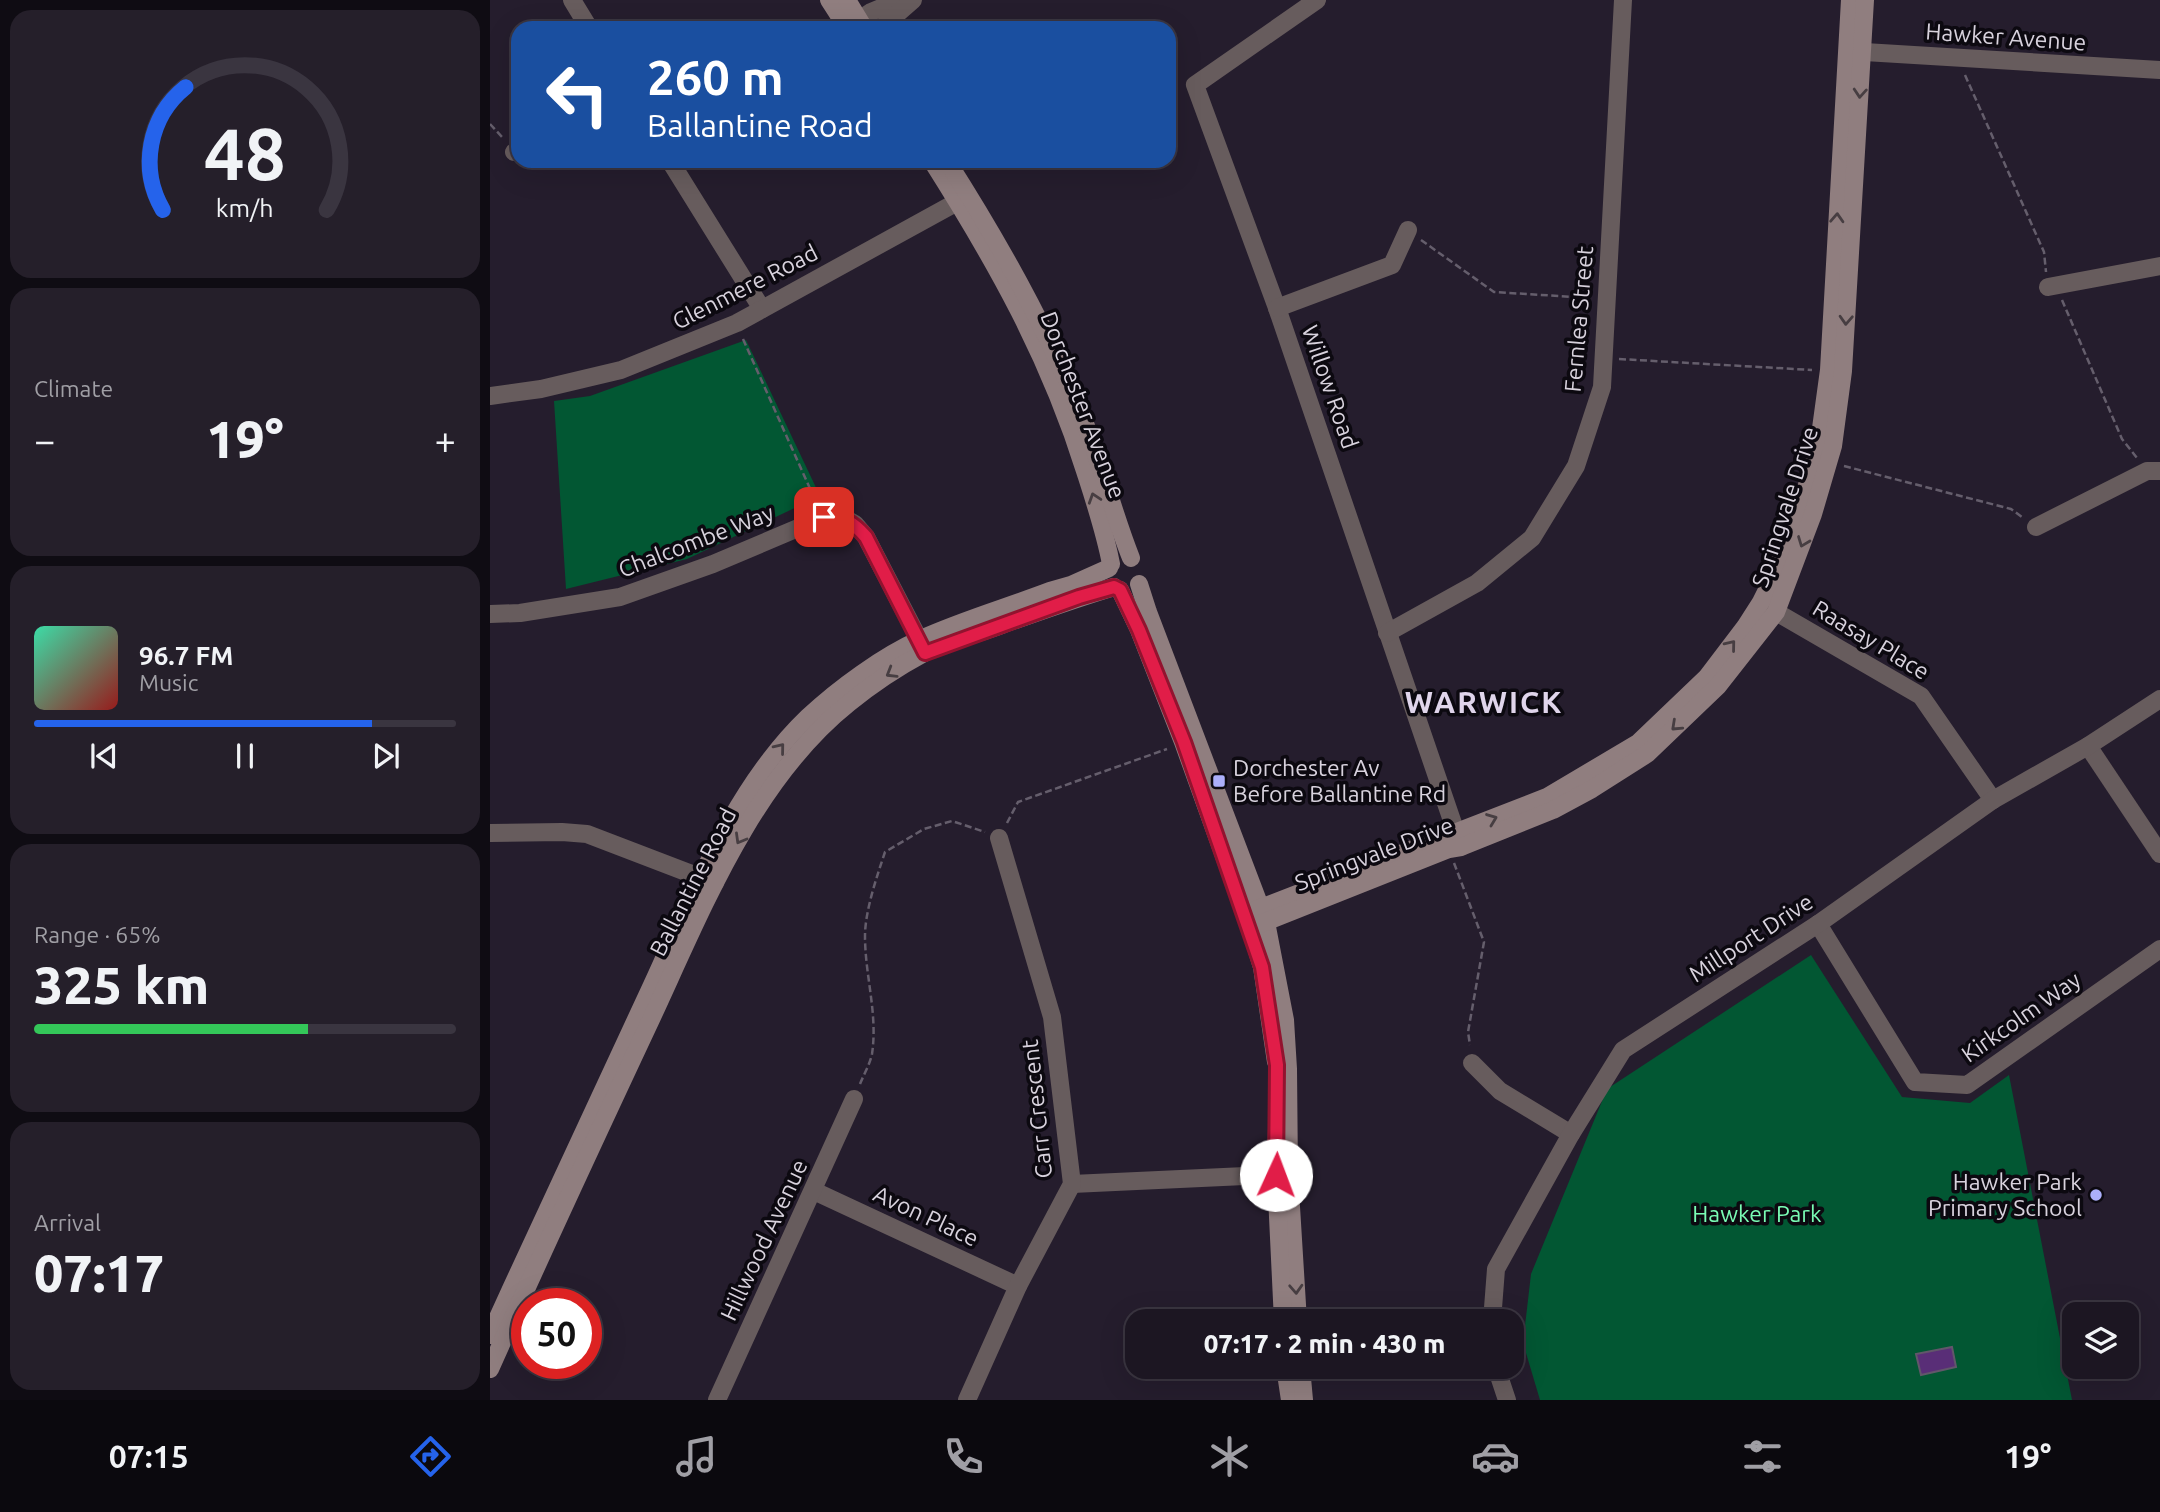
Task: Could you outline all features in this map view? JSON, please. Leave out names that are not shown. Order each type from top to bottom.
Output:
[{"type":"street","points":[[572,0],[585,21]]},
{"type":"street","points":[[829,0],[849,21]]},
{"type":"street","points":[[847,0],[853,21]]},
{"type":"street","points":[[863,21],[900,0]]},
{"type":"street","points":[[889,21],[913,0]]},
{"type":"street","name":"Willow Road","points":[[1317,0],[1195,85],[1277,308],[1455,843]]},
{"type":"street","name":"Fernlea Street","points":[[1387,633],[1477,583],[1532,538],[1576,466],[1602,387],[1623,0]]},
{"type":"street","name":"Springvale Drive","points":[[1255,918],[1455,843],[1553,810],[1647,754],[1718,686],[1769,607],[1813,514],[1838,416],[1843,371],[1856,51],[1850,0]]},
{"type":"street","name":"Springvale Drive","points":[[1769,607],[1774,576],[1800,510],[1819,443],[1829,370],[1856,51],[1865,0]]},
{"type":"street","name":"Hawker Avenue","points":[[1856,51],[2160,70]]},
{"type":"street","points":[[674,168],[762,309]]},
{"type":"street","name":"Dorchester Avenue","points":[[937,168],[962,200],[988,225],[1040,320],[1084,421],[1131,558],[1141,566],[1142,578],[1139,584],[1148,612],[1255,918],[1284,1020],[1288,1069],[1282,1174],[1283,1309]]},
{"type":"street","name":"Dorchester Avenue","points":[[950,168],[962,200],[1028,326],[1049,373],[1100,517],[1110,566],[1110,582],[1117,589],[1139,630],[1255,918]]},
{"type":"street","name":"Glenmere Road","points":[[490,396],[541,389],[621,370],[737,323],[962,200]]},
{"type":"street","points":[[1277,308],[1392,265],[1408,230]]},
{"type":"street","points":[[2048,287],[2160,267]]},
{"type":"street","points":[[2036,527],[2154,471]]},
{"type":"street","points":[[824,517],[848,520],[866,537],[923,646]]},
{"type":"street","name":"Chalcombe Way","points":[[490,614],[520,613],[620,597],[713,564],[824,517]]},
{"type":"street","points":[[1110,566],[1118,558],[1131,558]]},
{"type":"street","name":"Ballantine Road","points":[[490,1370],[494,1334],[607,1112],[709,880],[795,755],[820,727],[923,646],[1050,591],[1071,585],[1110,566]]},
{"type":"street","points":[[1117,589],[1131,590],[1139,584]]},
{"type":"street","name":"Ballantine Road","points":[[923,646],[1079,597],[1117,589]]},
{"type":"street","name":"Raasay Place","points":[[1769,607],[1922,696],[1993,800]]},
{"type":"street","name":"Millport Drive","points":[[1493,1309],[1496,1269],[1571,1134],[1623,1050],[1818,924],[1993,800],[2088,746],[2160,699]]},
{"type":"street","points":[[2088,746],[2160,854]]},
{"type":"street","points":[[490,833],[587,834],[709,880]]},
{"type":"street","name":"Carr Crescent","points":[[967,1400],[1018,1286],[1072,1184],[1052,1017],[999,838]]},
{"type":"street","name":"Kirkcolm Way","points":[[1818,924],[1916,1082],[1967,1085],[2160,949]]},
{"type":"street","points":[[1472,1063],[1500,1091],[1571,1134]]},
{"type":"street","name":"Hillwood Avenue","points":[[717,1400],[854,1099]]},
{"type":"street","points":[[1072,1184],[1282,1174]]},
{"type":"street","name":"Dorchester Avenue","points":[[1282,1174],[1297,1309]]},
{"type":"street","name":"Avon Place","points":[[814,1191],[1018,1286]]},
{"type":"street","points":[[1290,1400],[1294,1379]]},
{"type":"street","points":[[1300,1379],[1304,1400]]},
{"type":"street","points":[[1500,1379],[1507,1400]]},
{"type":"path","points":[[1958,59],[2044,252],[2048,287],[2064,302],[2122,439],[2154,471]]},
{"type":"path","points":[[490,124],[511,145]]},
{"type":"path","points":[[1408,230],[1494,292],[1607,299]]},
{"type":"path","points":[[737,323],[824,517]]},
{"type":"path","points":[[1604,358],[1829,370]]},
{"type":"path","points":[[1828,462],[2011,509],[2036,527]]},
{"type":"path","points":[[854,1099],[872,1056],[874,1016],[866,967],[865,932],[885,852],[924,829],[952,821],[999,838],[1018,802],[1184,742]]},
{"type":"path","points":[[1455,843],[1484,942],[1468,1032],[1472,1063]]},
{"type":"green space","points":[[746,340],[820,496],[687,559],[566,589],[554,401],[590,396]]},
{"type":"green space","name":"Hawker Park","points":[[1811,955],[1902,1097],[1970,1103],[2009,1075],[2062,1348],[2062,1379],[2068,1379],[2072,1400],[1540,1400],[1524,1346],[1531,1274],[1607,1089]]},
{"type":"building","points":[[1952,1347],[1956,1367],[1921,1375],[1916,1354]]},
{"type":"place","name":"Dorchester Av Before Ballantine Rd","points":[[1219,781]]},
{"type":"place","name":"Hawker Park Primary School","points":[[2096,1195]]},
{"type":"district","name":"WARWICK","points":[[1484,703]]},
{"type":"route","points":[[824,517],[848,520],[866,537],[925,653],[1079,597],[1114,587],[1120,590],[1184,742],[1262,967],[1277,1065],[1276,1175]]}]
